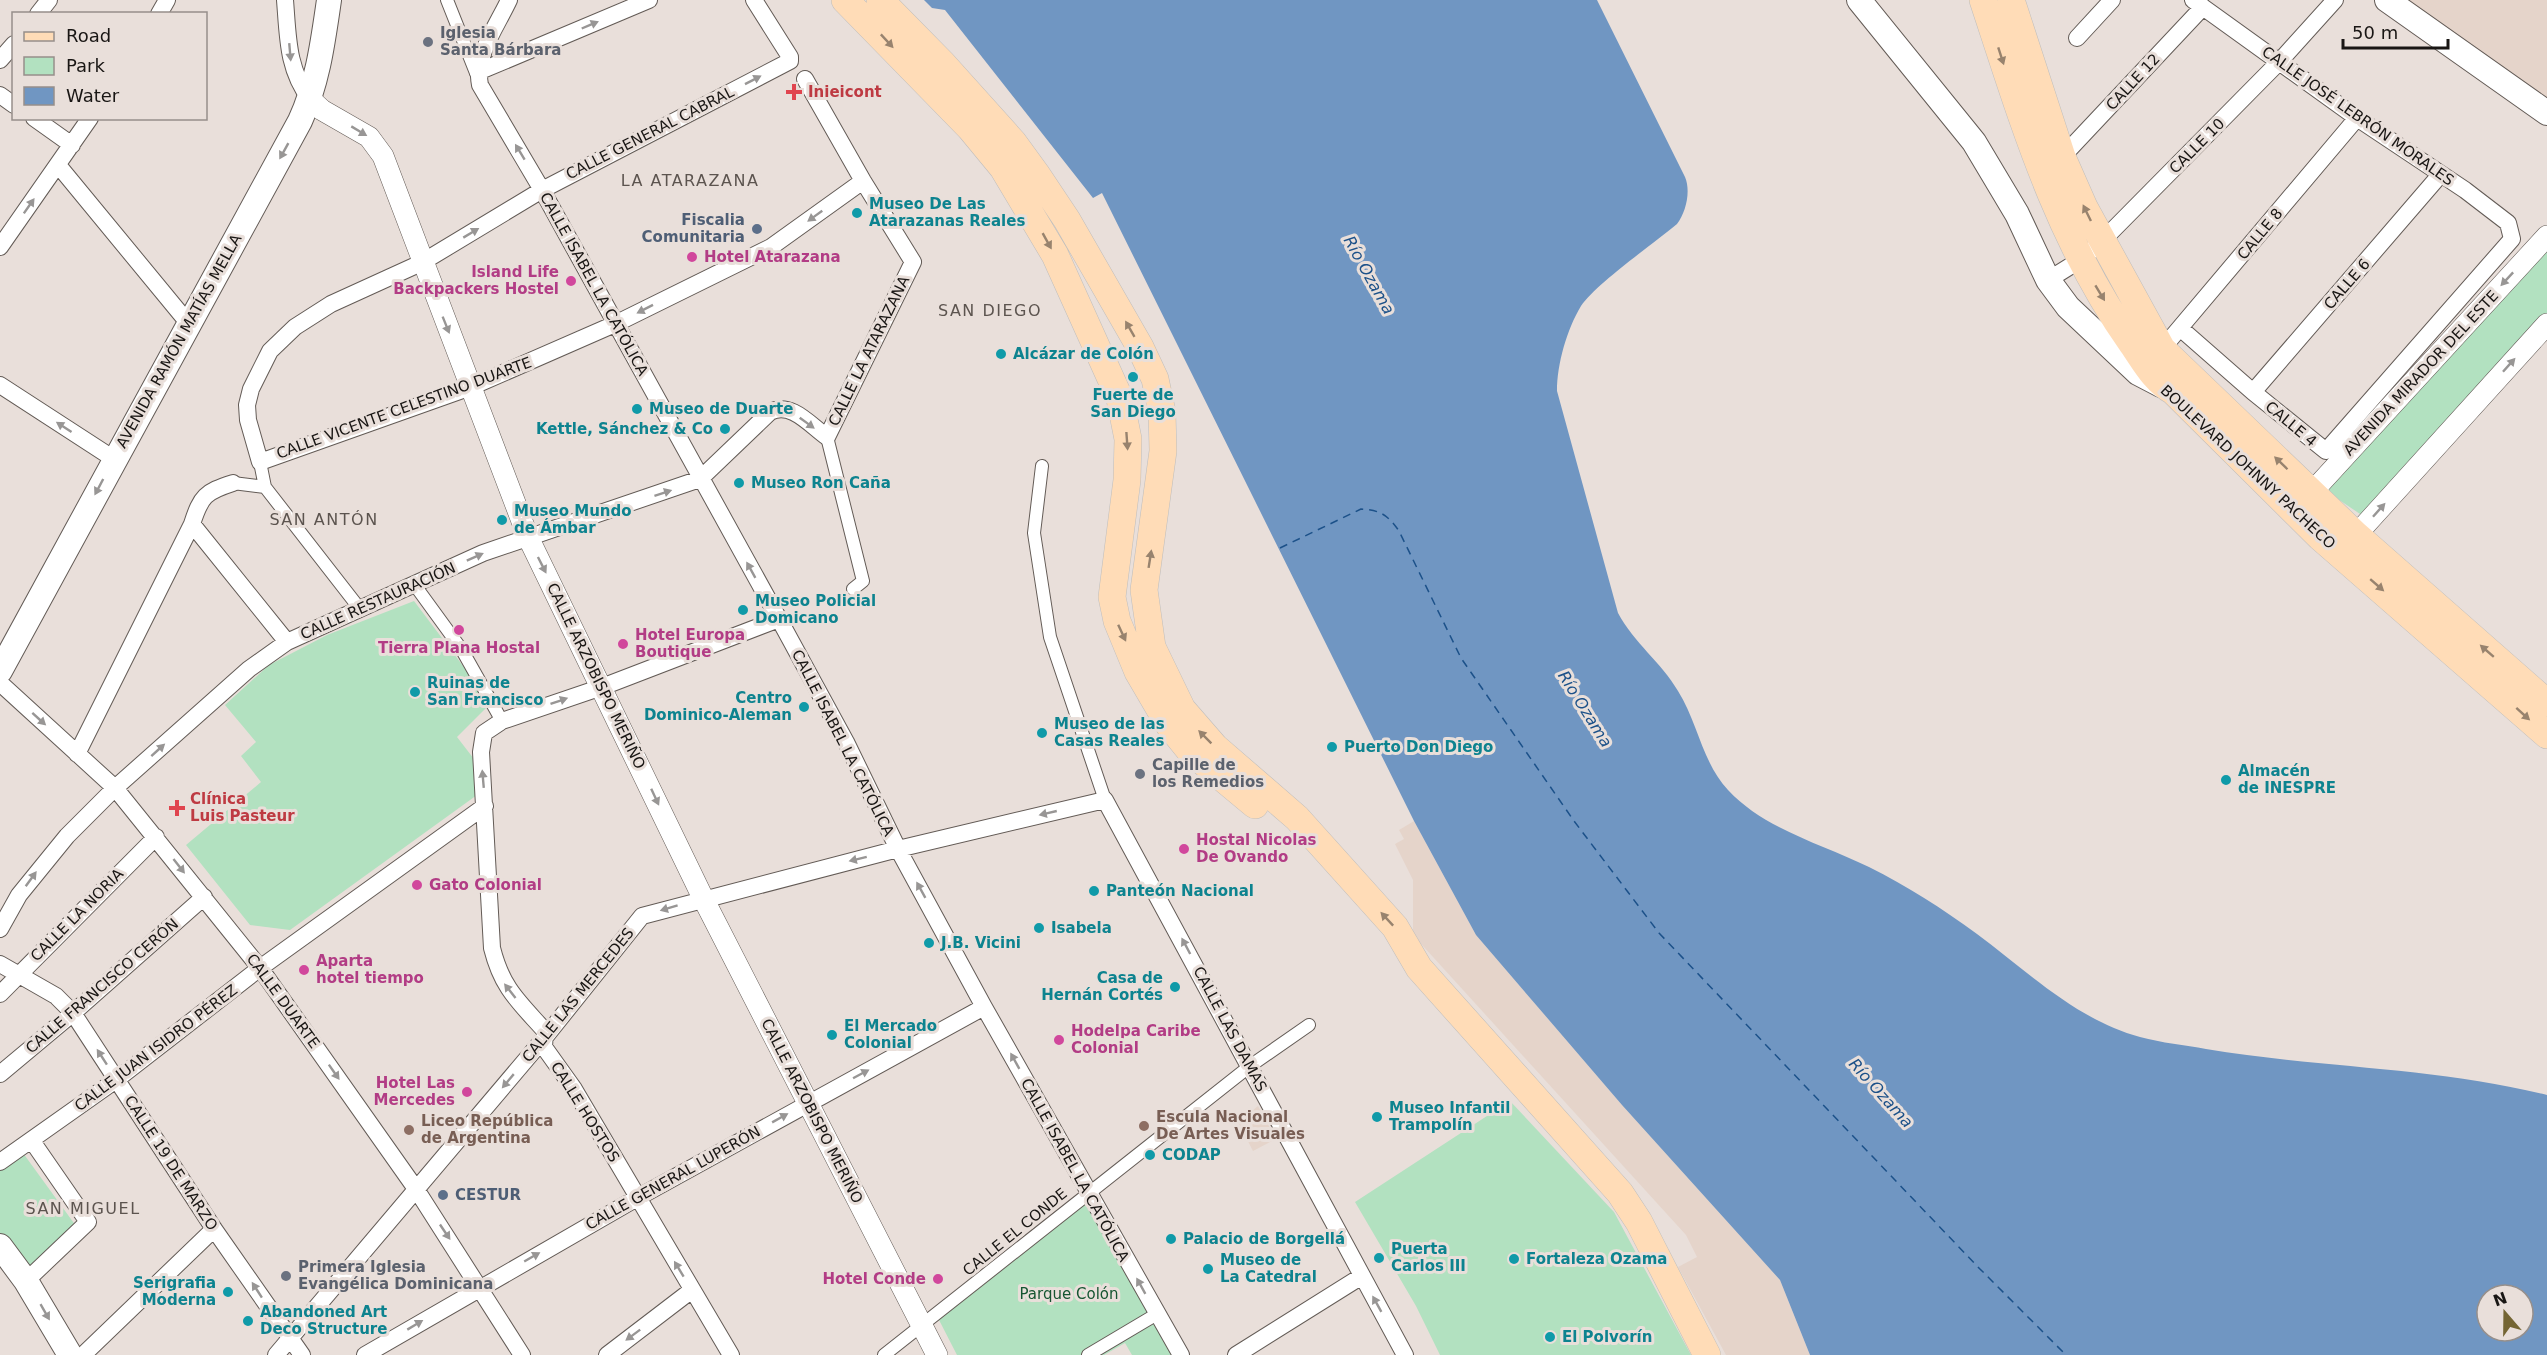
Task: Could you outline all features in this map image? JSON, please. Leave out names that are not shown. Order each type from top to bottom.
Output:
[{"type":"main road","name":"AVENIDA RAMÓN MATÍAS MELLA","points":[[0,671],[310,99],[322,50],[329,0]]},
{"type":"main road","points":[[845,0],[970,128],[1003,168],[1055,255],[1104,360],[1120,399],[1128,439],[1127,480],[1112,597],[1117,621],[1148,692],[1190,751],[1289,837],[1381,940],[1419,968]]},
{"type":"main road","points":[[880,0],[997,123],[1037,175],[1067,220],[1135,337],[1155,380],[1162,412],[1163,452],[1144,590],[1147,617],[1159,664],[1182,709],[1215,747],[1297,818],[1395,927],[1419,968],[1620,1193],[1639,1222],[1707,1355]]},
{"type":"main road","points":[[1859,0],[1974,142],[2017,214],[2048,280],[2068,307],[2112,351],[2138,373],[2160,385]]},
{"type":"main road","points":[[1880,0],[1986,132],[2013,190],[2017,214]]},
{"type":"main road","name":"BOULEVARD JOHNNY PACHECO","points":[[1983,0],[2038,169],[2080,260],[2121,329],[2160,385],[2173,391],[2303,502],[2547,735]]},
{"type":"main road","name":"BOULEVARD JOHNNY PACHECO","points":[[2010,0],[2062,156],[2101,242],[2162,349],[2303,502]]},
{"type":"main road","points":[[2387,0],[2547,113]]},
{"type":"main road","name":"BOULEVARD JOHNNY PACHECO","points":[[2347,544],[2547,704]]},
{"type":"main road","points":[[0,1246],[26,1281],[70,1355]]},
{"type":"street","points":[[40,12],[49,0]]},
{"type":"street","name":"CALLE ARZOBISPO MERIÑO","points":[[285,0],[291,65],[299,84],[322,110],[369,138],[382,156],[421,263],[528,537],[703,898],[809,1102],[920,1327],[937,1355]]},
{"type":"street","points":[[447,0],[479,79]]},
{"type":"street","points":[[479,79],[480,61],[509,0]]},
{"type":"street","name":"CALLE GENERAL CABRAL","points":[[260,462],[248,420],[247,405],[251,389],[270,351],[295,327],[331,304],[421,263],[542,190],[790,61],[790,57],[754,0]]},
{"type":"street","points":[[2077,38],[2112,0]]},
{"type":"street","name":"CALLE 10","points":[[2048,280],[2080,260],[2101,242],[2279,62],[2336,0]]},
{"type":"street","points":[[479,79],[642,2]]},
{"type":"street","name":"CALLE 12","points":[[2062,156],[2198,4]]},
{"type":"street","name":"CALLE JOSÉ LEBRÓN MORALES","points":[[2198,4],[2508,224],[2512,230],[2512,238]]},
{"type":"street","points":[[0,60],[12,46]]},
{"type":"street","name":"CALLE ISABEL LA CATÓLICA","points":[[479,79],[846,742],[898,849],[984,1007],[1181,1355]]},
{"type":"street","name":"CALLE LA ATARAZANA","points":[[805,79],[863,181],[913,262],[827,437]]},
{"type":"street","name":"CALLE 8","points":[[2162,349],[2357,118]]},
{"type":"street","points":[[37,120],[72,145]]},
{"type":"street","points":[[0,247],[89,120]]},
{"type":"street","points":[[58,165],[189,324]]},
{"type":"street","name":"CALLE 6","points":[[2253,392],[2440,175]]},
{"type":"street","name":"CALLE VICENTE CELESTINO DUARTE","points":[[260,462],[471,387],[615,324],[771,247],[863,181]]},
{"type":"street","name":"AVENIDA MIRADOR DEL ESTE","points":[[2303,502],[2547,236]]},
{"type":"street","name":"CALLE 4","points":[[2180,328],[2323,450],[2329,449],[2512,238]]},
{"type":"street","points":[[2347,544],[2547,324]]},
{"type":"street","points":[[0,385],[114,459]]},
{"type":"street","name":"CALLE RESTAURACIÓN","points":[[0,929],[19,895],[42,864],[115,788],[249,669],[287,642],[483,553],[700,480],[770,412],[778,408],[788,408],[827,437]]},
{"type":"street","points":[[827,437],[863,581],[853,589]]},
{"type":"street","points":[[260,462],[265,487],[360,609]]},
{"type":"street","points":[[1042,466],[1034,533],[1050,637],[1105,800]]},
{"type":"street","points":[[78,754],[192,524],[197,506],[207,491],[233,483],[265,487]]},
{"type":"street","points":[[192,524],[287,642]]},
{"type":"street","points":[[414,585],[462,650],[502,721],[602,687],[779,619]]},
{"type":"street","name":"CALLE DUARTE","points":[[0,683],[115,788],[260,968],[416,1189],[481,1286],[522,1355]]},
{"type":"street","name":"CALLE HOSTOS","points":[[502,721],[484,734],[481,752],[492,948],[498,973],[507,988],[545,1031],[544,1047],[574,1089],[731,1355]]},
{"type":"street","name":"CALLE LAS MERCEDES","points":[[276,1355],[546,1036],[642,916],[703,898],[898,849],[1105,800]]},
{"type":"street","name":"CALLE LAS DAMAS","points":[[1105,800],[1405,1355]]},
{"type":"street","name":"CALLE JUAN ISIDRO PÉREZ","points":[[0,1162],[116,1080],[260,968],[485,806]]},
{"type":"street","name":"CALLE LA NORIA","points":[[0,994],[17,974],[156,837]]},
{"type":"street","name":"CALLE FRANCISCO CERÓN","points":[[0,1074],[74,1013],[204,897]]},
{"type":"street","name":"CALLE 19 DE MARZO","points":[[0,964],[56,996],[74,1013],[214,1229],[302,1355]]},
{"type":"street","name":"CALLE GENERAL LUPERÓN","points":[[365,1355],[637,1198],[984,1007]]},
{"type":"street","name":"CALLE EL CONDE","points":[[884,1355],[1250,1066],[1309,1025]]},
{"type":"street","points":[[26,1281],[88,1222],[32,1141]]},
{"type":"street","points":[[83,1355],[214,1229]]},
{"type":"street","points":[[1236,1355],[1362,1276]]},
{"type":"street","points":[[607,1355],[692,1290]]},
{"type":"street","points":[[1088,1355],[1157,1314]]},
{"type":"shaded area","points":[[2407,0],[2547,0],[2547,100]]},
{"type":"shaded area","points":[[1414,821],[1476,935],[1622,1105],[1780,1280],[1810,1355],[1726,1355],[1678,1267],[1697,1257],[1686,1235],[1413,935],[1413,880],[1395,844],[1404,839],[1399,830]]},
{"type":"shaded area","points":[[1258,1106],[1276,1139],[1253,1151],[1238,1122]]},
{"type":"green space","points":[[2547,249],[2547,319],[2363,516],[2326,491]]},
{"type":"green space","points":[[414,601],[491,703],[457,737],[474,759],[477,795],[290,930],[250,925],[186,845],[261,782],[241,756],[256,742],[225,705],[269,665],[327,635]]},
{"type":"green space","name":"Fortaleza Ozama","points":[[1510,1101],[1614,1212],[1691,1355],[1440,1355],[1416,1306],[1355,1202]]},
{"type":"green space","points":[[23,1153],[76,1226],[29,1268],[0,1233],[0,1168]]},
{"type":"green space","name":"Parque Colón","points":[[1088,1202],[1173,1355],[1132,1355],[1125,1343],[1104,1355],[957,1355],[938,1318]]},
{"type":"water","name":"Río Ozama","points":[[924,0],[1597,0],[1685,177],[1687,195],[1685,208],[1677,224],[1612,275],[1581,306],[1571,325],[1564,347],[1557,391],[1618,613],[1624,624],[1678,691],[1719,779],[1742,804],[1759,815],[1794,834],[1869,867],[1911,890],[1977,934],[2074,1007],[2117,1029],[2148,1039],[2206,1049],[2420,1073],[2547,1095],[2547,1355],[1810,1355],[1780,1280],[1622,1105],[1476,935],[1414,821],[1102,193],[1093,198],[945,10],[932,8]]},
{"type":"ferry route","points":[[1280,548],[1361,509],[1378,512],[1391,521],[1399,531],[1461,658],[1574,821],[1659,933],[1977,1266],[2066,1355]]},
{"type":"place","name":"Iglesia Santa Bárbara","points":[[428,42]]},
{"type":"place","name":"Inieicont","points":[[794,92]]},
{"type":"place","name":"Museo De Las Atarazanas Reales","points":[[857,213]]},
{"type":"place","name":"Fiscalia Comunitaria","points":[[757,229]]},
{"type":"place","name":"Hotel Atarazana","points":[[692,257]]},
{"type":"place","name":"Island Life Backpackers Hostel","points":[[571,281]]},
{"type":"place","name":"Alcázar de Colón","points":[[1001,354]]},
{"type":"place","name":"Fuerte de San Diego","points":[[1133,377]]},
{"type":"place","name":"Museo de Duarte","points":[[637,409]]},
{"type":"place","name":"Kettle, Sánchez & Co","points":[[725,429]]},
{"type":"place","name":"Museo Ron Caña","points":[[739,483]]},
{"type":"place","name":"Museo Mundo de Ámbar","points":[[502,520]]},
{"type":"place","name":"Museo Policial Domicano","points":[[743,610]]},
{"type":"place","name":"Tierra Plana Hostal","points":[[459,630]]},
{"type":"place","name":"Hotel Europa Boutique","points":[[623,644]]},
{"type":"place","name":"Ruinas de San Francisco","points":[[415,692]]},
{"type":"place","name":"Centro Dominico-Aleman","points":[[804,707]]},
{"type":"place","name":"Museo de las Casas Reales","points":[[1042,733]]},
{"type":"place","name":"Puerto Don Diego","points":[[1332,747]]},
{"type":"place","name":"Capille de los Remedios","points":[[1140,774]]},
{"type":"place","name":"Almacén de INESPRE","points":[[2226,780]]},
{"type":"place","name":"Clínica Luis Pasteur","points":[[177,808]]},
{"type":"place","name":"Hostal Nicolas De Ovando","points":[[1184,849]]},
{"type":"place","name":"Gato Colonial","points":[[417,885]]},
{"type":"place","name":"Panteón Nacional","points":[[1094,891]]},
{"type":"place","name":"Isabela","points":[[1039,928]]},
{"type":"place","name":"J.B. Vicini","points":[[929,943]]},
{"type":"place","name":"Aparta hotel tiempo","points":[[304,970]]},
{"type":"place","name":"Casa de Hernán Cortés","points":[[1175,987]]},
{"type":"place","name":"El Mercado Colonial","points":[[832,1035]]},
{"type":"place","name":"Hodelpa Caribe Colonial","points":[[1059,1040]]},
{"type":"place","name":"Hotel Las Mercedes","points":[[467,1092]]},
{"type":"place","name":"Museo Infantil Trampolín","points":[[1377,1117]]},
{"type":"place","name":"Escula Nacional De Artes Visuales","points":[[1144,1126]]},
{"type":"place","name":"Liceo República de Argentina","points":[[409,1130]]},
{"type":"place","name":"CODAP","points":[[1150,1155]]},
{"type":"place","name":"CESTUR","points":[[443,1195]]},
{"type":"place","name":"Palacio de Borgellá","points":[[1171,1239]]},
{"type":"place","name":"Puerta Carlos III","points":[[1379,1258]]},
{"type":"place","name":"Fortaleza Ozama","points":[[1514,1259]]},
{"type":"place","name":"Museo de La Catedral","points":[[1208,1269]]},
{"type":"place","name":"Primera Iglesia Evangélica Dominicana","points":[[286,1276]]},
{"type":"place","name":"Hotel Conde","points":[[938,1279]]},
{"type":"place","name":"Serigrafia Moderna","points":[[228,1292]]},
{"type":"place","name":"Abandoned Art Deco Structure","points":[[248,1321]]},
{"type":"place","name":"El Polvorín","points":[[1550,1337]]},
{"type":"district","name":"LA ATARAZANA","points":[[690,180]]},
{"type":"district","name":"SAN DIEGO","points":[[990,310]]},
{"type":"district","name":"SAN ANTÓN","points":[[324,519]]},
{"type":"district","name":"SAN MIGUEL","points":[[83,1208]]}]
